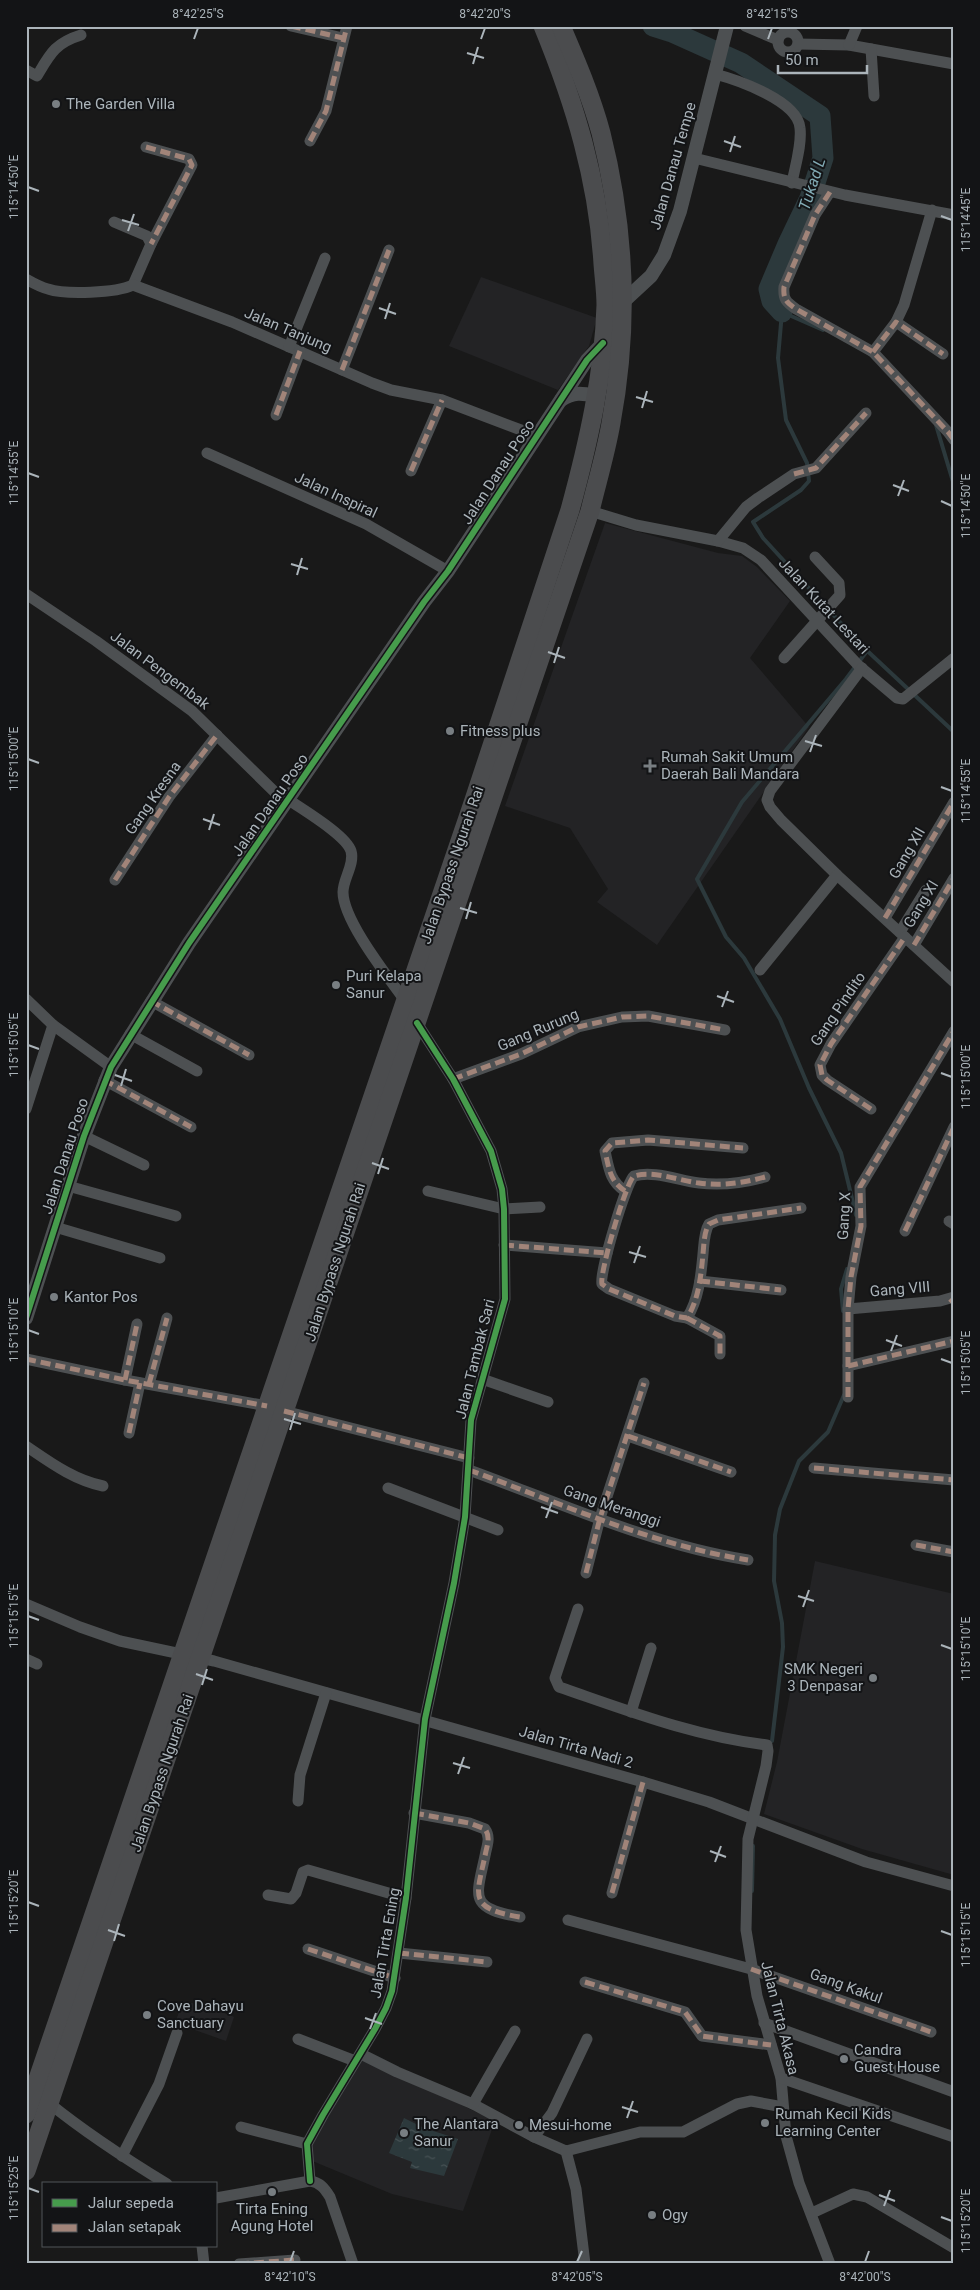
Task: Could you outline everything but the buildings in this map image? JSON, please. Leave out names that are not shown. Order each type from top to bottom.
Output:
[{"type":"highway","name":"Jalan Bypass Ngurah Rai","points":[[275,1409],[417,1023],[452,892],[570,510],[582,466],[596,396],[606,304],[602,239],[593,180],[572,100],[544,26]]},
{"type":"highway","name":"Jalan Bypass Ngurah Rai","points":[[26,2171],[406,1002],[452,892],[590,511],[611,423],[619,368],[624,301],[620,231],[601,132],[588,90],[561,26]]},
{"type":"highway","name":"Jalan Bypass Ngurah Rai","points":[[26,2114],[32,2077],[192,1657]]},
{"type":"street","points":[[291,26],[344,38]]},
{"type":"street","points":[[310,141],[326,111],[347,26]]},
{"type":"street","points":[[849,45],[857,26]]},
{"type":"street","points":[[753,28],[778,40],[782,34],[790,32],[796,36],[798,44],[849,45],[954,64]]},
{"type":"street","name":"Jalan Danau Tempe","points":[[624,301],[651,276],[664,255],[680,211],[726,30]]},
{"type":"street","points":[[26,70],[37,76],[59,45],[65,40],[81,35]]},
{"type":"street","points":[[871,49],[874,96]]},
{"type":"street","points":[[716,71],[749,85],[773,99],[797,117],[800,129],[792,183]]},
{"type":"street","points":[[26,279],[47,289],[60,292],[111,292],[124,290],[133,285],[192,165],[189,159],[146,147]]},
{"type":"street","points":[[694,158],[828,192],[954,215]]},
{"type":"street","points":[[828,192],[815,215],[784,287],[783,296],[786,303],[873,352],[954,440]]},
{"type":"street","points":[[873,352],[896,322],[912,278],[932,210]]},
{"type":"street","points":[[114,222],[147,236],[152,244]]},
{"type":"street","points":[[342,370],[389,250]]},
{"type":"street","points":[[276,415],[294,349],[325,258]]},
{"type":"street","name":"Jalan Tanjung","points":[[133,285],[391,390],[442,400],[537,436]]},
{"type":"street","points":[[896,322],[943,354]]},
{"type":"street","name":"Jalan Danau Poso","points":[[26,1318],[84,1136],[108,1074],[130,1034],[424,602],[448,571],[587,360],[603,342]]},
{"type":"street","points":[[560,400],[572,393],[596,396]]},
{"type":"street","points":[[411,471],[442,400]]},
{"type":"street","points":[[718,540],[746,507],[794,474],[816,468],[866,413]]},
{"type":"street","name":"Jalan Inspiral","points":[[207,453],[366,524],[448,571]]},
{"type":"street","name":"Jalan Kutat Lestari","points":[[590,511],[636,525],[718,540],[742,548],[761,560],[819,618],[858,664],[770,790],[768,800],[770,807],[837,875],[954,982]]},
{"type":"street","points":[[784,658],[840,595],[840,586],[815,558]]},
{"type":"street","name":"Jalan Pengembak","points":[[26,594],[96,641],[192,710],[288,801],[342,838],[351,851],[351,859],[344,881],[344,903],[374,957],[406,1002]]},
{"type":"street","points":[[858,664],[894,697],[903,699],[954,658]]},
{"type":"street","name":"Gang Kresna","points":[[115,880],[169,798],[217,735]]},
{"type":"street","name":"Gang XII","points":[[885,918],[954,802]]},
{"type":"street","points":[[760,970],[837,875]]},
{"type":"street","points":[[910,878],[942,900]]},
{"type":"street","name":"Gang XI","points":[[914,945],[954,878]]},
{"type":"street","points":[[902,934],[926,890]]},
{"type":"street","name":"Gang Pindito","points":[[871,1108],[827,1080],[822,1075],[820,1065],[831,1044],[902,934]]},
{"type":"street","points":[[26,999],[108,1074],[191,1127]]},
{"type":"street","points":[[151,1001],[250,1055]]},
{"type":"street","name":"Gang Rurung","points":[[453,1079],[521,1054],[578,1027],[622,1017],[648,1016],[725,1030]]},
{"type":"street","name":"Jalan Tambak Sari","points":[[417,1023],[453,1079],[491,1151],[502,1188],[504,1209],[505,1300],[471,1420],[465,1517],[454,1583],[425,1719]]},
{"type":"street","points":[[26,1110],[53,1025]]},
{"type":"street","name":"Gang X","points":[[848,1397],[848,1308],[862,1208],[860,1187],[954,1032]]},
{"type":"street","points":[[130,1034],[197,1071]]},
{"type":"street","points":[[905,1231],[954,1127]]},
{"type":"street","points":[[84,1136],[144,1165]]},
{"type":"street","points":[[626,1191],[616,1185],[610,1176],[605,1152],[612,1142],[648,1140],[743,1148]]},
{"type":"street","points":[[720,1354],[720,1336],[687,1318],[675,1316],[606,1288],[601,1280],[607,1253],[631,1178],[638,1174],[720,1185],[741,1183],[765,1177]]},
{"type":"street","points":[[68,1186],[176,1216]]},
{"type":"street","points":[[428,1191],[504,1209],[540,1207]]},
{"type":"street","points":[[687,1318],[693,1307],[700,1281],[707,1227],[712,1222],[801,1208]]},
{"type":"street","points":[[55,1227],[160,1258]]},
{"type":"street","points":[[504,1245],[607,1253]]},
{"type":"street","points":[[700,1281],[782,1290]]},
{"type":"street","name":"Gang VIII","points":[[848,1308],[952,1300]]},
{"type":"street","points":[[129,1434],[167,1318]]},
{"type":"street","points":[[125,1380],[137,1324]]},
{"type":"street","points":[[848,1366],[954,1342]]},
{"type":"street","points":[[26,1359],[275,1409],[469,1458]]},
{"type":"street","points":[[482,1379],[548,1402]]},
{"type":"street","points":[[586,1573],[600,1518],[644,1383]]},
{"type":"street","points":[[628,1436],[731,1472]]},
{"type":"street","points":[[26,1446],[72,1476],[85,1482],[103,1486]]},
{"type":"street","points":[[814,1468],[954,1480]]},
{"type":"street","name":"Gang Meranggi","points":[[469,1470],[636,1531],[720,1556],[748,1560]]},
{"type":"street","points":[[388,1488],[498,1530]]},
{"type":"street","points":[[916,1545],[954,1552]]},
{"type":"street","name":"Jalan Tirta Nadi 2","points":[[26,1604],[80,1627],[120,1641],[192,1657],[425,1719],[709,1802],[866,1862],[954,1886]]},
{"type":"street","points":[[578,1609],[555,1678],[556,1684],[559,1687],[631,1712],[651,1648]]},
{"type":"street","points":[[298,1801],[300,1775],[326,1693]]},
{"type":"street","name":"Jalan Tirta Akasa","points":[[631,1712],[723,1739],[767,1744],[766,1766],[748,1840],[745,1900],[746,1930],[751,1969],[770,2045],[781,2078],[786,2136],[799,2182],[830,2264]]},
{"type":"street","name":"Jalan Tirta Ening","points":[[307,2144],[386,2008],[395,1978],[406,1898],[425,1719]]},
{"type":"street","points":[[612,1893],[643,1782]]},
{"type":"street","points":[[414,1813],[469,1823],[485,1829],[489,1840],[478,1893],[480,1902],[490,1910],[520,1917]]},
{"type":"street","points":[[268,1895],[291,1899],[296,1893],[303,1872],[308,1870],[406,1898]]},
{"type":"street","name":"Gang Kakul","points":[[568,1920],[751,1969],[931,2032]]},
{"type":"street","points":[[308,1949],[395,1978]]},
{"type":"street","points":[[399,1953],[487,1962]]},
{"type":"street","points":[[585,1982],[685,2012],[702,2036],[770,2045]]},
{"type":"street","points":[[764,2023],[954,2092]]},
{"type":"street","points":[[473,2104],[515,2032]]},
{"type":"street","points":[[122,2156],[158,2084],[177,2033]]},
{"type":"street","points":[[298,2039],[397,2072],[473,2104],[534,2138],[566,2151],[640,2132],[683,2132],[737,2104],[751,2101],[783,2107]]},
{"type":"street","points":[[534,2138],[552,2113],[587,2039]]},
{"type":"street","points":[[781,2078],[954,2137]]},
{"type":"street","points":[[49,2103],[72,2122],[164,2182]]},
{"type":"street","points":[[241,2127],[307,2144],[310,2181]]},
{"type":"street","points":[[566,2151],[576,2189],[585,2264]]},
{"type":"street","points":[[218,2198],[310,2181],[319,2184],[330,2197],[352,2264]]},
{"type":"street","points":[[812,2213],[853,2194],[860,2195],[878,2202],[954,2248]]},
{"type":"street","points":[[202,2248],[204,2264]]},
{"type":"street","points":[[239,2264],[295,2260]]},
{"type":"shaded area","points":[[481,277],[597,318],[589,346],[558,390],[449,346]]},
{"type":"shaded area","name":"Rumah Sakit Umum Daerah Bali Mandara","points":[[605,523],[718,553],[742,556],[757,567],[790,601],[750,658],[809,727],[657,945],[597,902],[608,889],[570,828],[505,806]]},
{"type":"shaded area","name":"SMK Negeri 3 Denpasar","points":[[815,1561],[954,1594],[954,1875],[862,1849],[764,1814],[777,1762]]},
{"type":"shaded area","points":[[183,2001],[209,2007],[234,2017],[226,2041],[175,2023]]},
{"type":"shaded area","name":"The Alantara Sanur","points":[[362,2057],[495,2121],[463,2211],[392,2194],[310,2160],[310,2145]]},
{"type":"water","points":[[404,2118],[424,2128],[458,2139],[444,2176],[410,2168],[412,2162],[389,2153]]},
{"type":"waterway","name":"Tukad L","points":[[653,26],[672,32],[741,63],[820,116],[823,158],[810,198],[769,289],[772,301],[782,312]]},
{"type":"waterway","points":[[823,330],[782,312],[778,358],[786,420],[807,463],[809,481],[801,490],[753,522],[763,538],[861,645],[954,732]]},
{"type":"waterway","points":[[936,425],[954,485]]},
{"type":"waterway","points":[[856,1215],[841,1153],[809,1088],[780,1019],[744,958],[726,937],[697,879],[742,802],[846,679],[867,651]]},
{"type":"waterway","points":[[843,1311],[841,1289],[847,1269]]},
{"type":"waterway","points":[[772,1741],[783,1647],[782,1623],[774,1581],[775,1535],[780,1509],[799,1461],[828,1432],[844,1395]]},
{"type":"waterway","points":[[752,1891],[753,1846]]},
{"type":"marked path","points":[[291,26],[343,38]]},
{"type":"marked path","points":[[310,141],[326,111],[347,26]]},
{"type":"marked path","points":[[146,147],[189,159],[192,165],[151,244]]},
{"type":"marked path","points":[[830,192],[815,215],[784,287],[786,300],[796,309],[873,352],[954,440]]},
{"type":"marked path","points":[[342,370],[389,250]]},
{"type":"marked path","points":[[873,352],[896,322],[943,354]]},
{"type":"marked path","points":[[276,415],[300,351]]},
{"type":"marked path","points":[[411,471],[442,400]]},
{"type":"marked path","points":[[794,474],[816,468],[866,413]]},
{"type":"marked path","points":[[115,880],[169,797],[217,735]]},
{"type":"marked path","points":[[885,918],[954,802]]},
{"type":"marked path","points":[[914,945],[954,878]]},
{"type":"marked path","points":[[871,1109],[827,1080],[822,1075],[820,1065],[831,1044],[905,937]]},
{"type":"marked path","points":[[151,1001],[249,1055]]},
{"type":"marked path","points":[[453,1079],[521,1054],[578,1027],[622,1017],[648,1016],[725,1030]]},
{"type":"marked path","points":[[848,1397],[848,1309],[851,1277],[861,1226],[860,1187],[954,1031]]},
{"type":"marked path","points":[[104,1080],[191,1127]]},
{"type":"marked path","points":[[905,1231],[954,1127]]},
{"type":"marked path","points":[[625,1191],[613,1179],[609,1169],[605,1151],[612,1143],[648,1140],[743,1148]]},
{"type":"marked path","points":[[765,1177],[741,1182],[708,1184],[650,1174],[634,1176],[625,1194],[614,1228],[602,1284],[609,1289],[675,1316],[687,1318],[699,1287],[704,1238],[709,1224],[718,1220],[801,1208]]},
{"type":"marked path","points":[[504,1245],[607,1253]]},
{"type":"marked path","points":[[700,1281],[781,1290]]},
{"type":"marked path","points":[[950,1299],[954,1303]]},
{"type":"marked path","points":[[149,1384],[167,1318]]},
{"type":"marked path","points":[[687,1318],[720,1336],[720,1354]]},
{"type":"marked path","points":[[125,1380],[137,1324]]},
{"type":"marked path","points":[[848,1366],[954,1341]]},
{"type":"marked path","points":[[26,1359],[125,1380],[267,1406]]},
{"type":"marked path","points":[[129,1433],[140,1383]]},
{"type":"marked path","points":[[586,1573],[600,1518],[644,1383]]},
{"type":"marked path","points":[[284,1411],[469,1458]]},
{"type":"marked path","points":[[628,1436],[731,1472]]},
{"type":"marked path","points":[[814,1468],[954,1480]]},
{"type":"marked path","points":[[469,1470],[642,1534],[712,1553],[748,1560]]},
{"type":"marked path","points":[[916,1545],[954,1552]]},
{"type":"marked path","points":[[612,1893],[643,1782]]},
{"type":"marked path","points":[[414,1813],[469,1823],[485,1829],[488,1834],[488,1840],[480,1879],[479,1898],[483,1904],[491,1909],[520,1917]]},
{"type":"marked path","points":[[308,1949],[395,1978]]},
{"type":"marked path","points":[[399,1953],[487,1962]]},
{"type":"marked path","points":[[751,1969],[931,2032]]},
{"type":"marked path","points":[[585,1982],[685,2012],[702,2036],[771,2045]]},
{"type":"marked path","points":[[239,2264],[295,2260]]},
{"type":"cycle path","points":[[26,1318],[84,1136],[111,1067],[189,943],[424,602],[448,571],[587,360],[603,343]]},
{"type":"cycle path","points":[[310,2181],[307,2144],[375,2029],[392,1991],[406,1898],[425,1719],[454,1583],[465,1517],[471,1420],[505,1299],[504,1209],[502,1189],[491,1151],[453,1079],[417,1023]]},
{"type":"place","name":"The Garden Villa","points":[[56,104]]},
{"type":"place","name":"Fitness plus","points":[[450,731]]},
{"type":"place","name":"Rumah Sakit Umum Daerah Bali Mandara","points":[[650,766]]},
{"type":"place","name":"Puri Kelapa Sanur","points":[[336,985]]},
{"type":"place","name":"Kantor Pos","points":[[54,1297]]},
{"type":"place","name":"SMK Negeri 3 Denpasar","points":[[873,1678]]},
{"type":"place","name":"Cove Dahayu Sanctuary","points":[[147,2015]]},
{"type":"place","name":"Candra Guest House","points":[[844,2059]]},
{"type":"place","name":"Rumah Kecil Kids Learning Center","points":[[765,2123]]},
{"type":"place","name":"Mesui-home","points":[[519,2125]]},
{"type":"place","name":"The Alantara Sanur","points":[[404,2133]]},
{"type":"place","name":"Tirta Ening Agung Hotel","points":[[272,2192]]},
{"type":"place","name":"Ogy","points":[[652,2215]]}]
